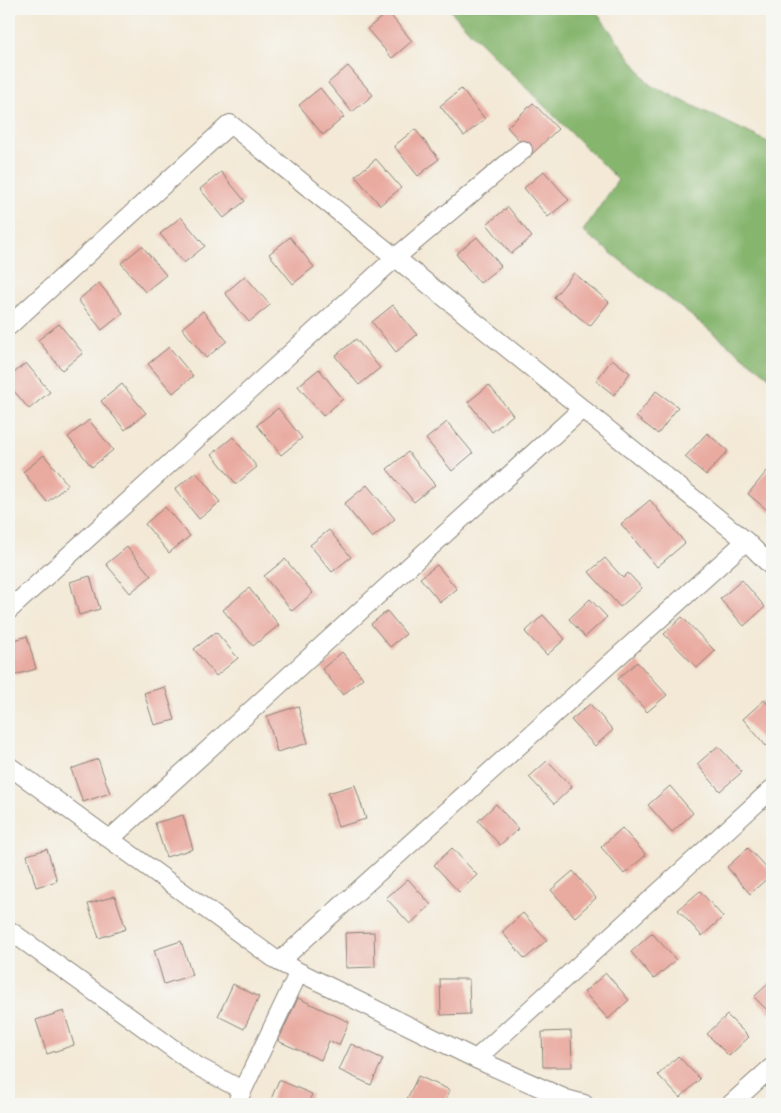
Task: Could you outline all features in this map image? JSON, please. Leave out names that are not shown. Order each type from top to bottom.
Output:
[{"type":"street","points":[[9,326],[230,124],[746,541],[772,567]]},
{"type":"street","points":[[9,610],[395,258],[523,150]]},
{"type":"street","points":[[110,839],[582,409]]},
{"type":"street","points":[[280,962],[746,541]]},
{"type":"street","points":[[9,766],[280,962],[476,1058],[566,1099],[584,1104]]},
{"type":"street","points":[[476,1058],[772,789]]},
{"type":"street","points":[[9,930],[239,1097],[299,972]]},
{"type":"street","points":[[731,1104],[772,1068]]},
{"type":"green space","points":[[449,9],[594,9],[650,85],[772,144],[772,379],[583,231],[618,180]]},
{"type":"building","points":[[388,12],[412,41],[392,58],[367,29]]},
{"type":"building","points":[[348,66],[373,95],[352,112],[328,83]]},
{"type":"building","points":[[320,88],[344,117],[323,135],[299,105]]},
{"type":"building","points":[[461,89],[485,119],[464,136],[440,106]]},
{"type":"building","points":[[533,103],[558,129],[532,154],[507,127]]},
{"type":"building","points":[[415,129],[439,159],[418,176],[394,146]]},
{"type":"building","points":[[376,159],[401,188],[380,205],[355,176]]},
{"type":"building","points":[[544,171],[569,200],[548,217],[524,188]]},
{"type":"building","points":[[221,172],[245,201],[224,218],[200,189]]},
{"type":"building","points":[[508,207],[532,237],[511,254],[487,224]]},
{"type":"building","points":[[181,217],[205,246],[184,263],[160,234]]},
{"type":"building","points":[[290,237],[314,267],[293,284],[269,254]]},
{"type":"building","points":[[477,237],[501,266],[480,283],[456,254]]},
{"type":"building","points":[[142,246],[166,275],[145,292],[121,263]]},
{"type":"building","points":[[574,273],[609,302],[590,326],[554,297]]},
{"type":"building","points":[[245,276],[270,305],[249,322],[225,293]]},
{"type":"building","points":[[99,283],[123,313],[102,330],[78,300]]},
{"type":"building","points":[[393,305],[417,335],[396,352],[372,322]]},
{"type":"building","points":[[203,311],[227,341],[206,358],[182,328]]},
{"type":"building","points":[[59,324],[83,353],[62,370],[38,340]]},
{"type":"building","points":[[356,339],[380,368],[359,385],[335,356]]},
{"type":"building","points":[[169,347],[193,376],[173,393],[148,364]]},
{"type":"building","points":[[612,359],[630,373],[614,395],[596,381]]},
{"type":"building","points":[[26,363],[50,392],[29,409],[9,385],[9,377]]},
{"type":"building","points":[[319,369],[343,399],[323,416],[298,386]]},
{"type":"building","points":[[122,384],[146,413],[125,430],[101,401]]},
{"type":"building","points":[[489,385],[513,415],[492,432],[468,402]]},
{"type":"building","points":[[656,391],[678,407],[658,434],[636,417]]},
{"type":"building","points":[[278,408],[302,438],[281,455],[257,425]]},
{"type":"building","points":[[89,420],[113,450],[92,467],[68,437]]},
{"type":"building","points":[[447,422],[473,453],[452,471],[426,439]]},
{"type":"building","points":[[707,433],[728,451],[706,475],[685,457]]},
{"type":"building","points":[[233,437],[257,467],[236,484],[212,454]]},
{"type":"building","points":[[408,452],[435,485],[414,502],[387,469]]},
{"type":"building","points":[[44,455],[68,485],[47,502],[23,472]]},
{"type":"building","points":[[767,471],[772,475],[772,514],[748,494]]},
{"type":"building","points":[[196,472],[220,502],[199,519],[175,489]]},
{"type":"building","points":[[367,485],[395,519],[372,538],[344,504]]},
{"type":"building","points":[[650,500],[685,543],[657,567],[621,524]]},
{"type":"building","points":[[165,507],[190,536],[169,553],[145,524]]},
{"type":"building","points":[[329,530],[351,557],[332,572],[310,545]]},
{"type":"building","points":[[127,547],[151,576],[130,593],[106,564]]},
{"type":"building","points":[[605,558],[623,578],[628,573],[642,588],[620,607],[589,572]]},
{"type":"building","points":[[285,559],[313,593],[292,611],[264,576]]},
{"type":"building","points":[[437,565],[457,589],[440,602],[420,578]]},
{"type":"building","points":[[90,576],[100,609],[79,615],[70,582]]},
{"type":"building","points":[[742,580],[765,607],[744,626],[720,599]]},
{"type":"building","points":[[249,588],[279,625],[253,646],[223,610]]},
{"type":"building","points":[[590,599],[607,617],[585,637],[569,619]]},
{"type":"building","points":[[387,611],[406,634],[390,647],[371,624]]},
{"type":"building","points":[[543,615],[565,639],[547,655],[525,632]]},
{"type":"building","points":[[682,617],[715,651],[697,668],[664,634]]},
{"type":"building","points":[[216,632],[238,658],[216,676],[194,649]]},
{"type":"building","points":[[27,636],[36,669],[15,675],[9,652],[9,642]]},
{"type":"building","points":[[342,652],[363,678],[343,695],[322,669]]},
{"type":"building","points":[[637,662],[667,695],[647,712],[618,679]]},
{"type":"building","points":[[165,687],[175,720],[154,725],[144,693]]},
{"type":"building","points":[[764,700],[772,709],[772,740],[766,746],[743,719]]},
{"type":"building","points":[[590,704],[613,730],[595,746],[571,720]]},
{"type":"building","points":[[298,706],[308,743],[277,752],[267,716]]},
{"type":"building","points":[[718,746],[742,772],[720,791],[697,764]]},
{"type":"building","points":[[98,759],[110,793],[83,802],[71,769]]},
{"type":"building","points":[[547,761],[572,787],[554,804],[529,777]]},
{"type":"building","points":[[355,785],[366,819],[338,827],[328,793]]},
{"type":"building","points":[[670,786],[693,813],[672,832],[648,805]]},
{"type":"building","points":[[496,804],[518,829],[500,845],[478,821]]},
{"type":"building","points":[[183,815],[193,849],[166,857],[155,823]]},
{"type":"building","points":[[622,828],[646,855],[624,874],[601,847]]},
{"type":"building","points":[[452,848],[477,875],[459,892],[434,865]]},
{"type":"building","points":[[748,848],[772,874],[750,894],[727,867]]},
{"type":"building","points":[[47,849],[57,881],[36,887],[27,855]]},
{"type":"building","points":[[573,871],[596,898],[575,917],[551,890]]},
{"type":"building","points":[[408,879],[431,905],[410,924],[386,898]]},
{"type":"building","points":[[700,891],[723,917],[702,936],[678,910]]},
{"type":"building","points":[[115,896],[126,929],[99,938],[88,904]]},
{"type":"building","points":[[523,913],[547,940],[525,959],[502,932]]},
{"type":"building","points":[[374,932],[375,967],[346,968],[345,933]]},
{"type":"building","points":[[652,933],[676,960],[654,979],[631,952]]},
{"type":"building","points":[[181,941],[192,975],[164,984],[154,950]]},
{"type":"building","points":[[606,973],[629,1000],[608,1019],[584,992]]},
{"type":"building","points":[[440,979],[469,979],[470,1014],[441,1015]]},
{"type":"building","points":[[772,980],[772,1015],[754,997]]},
{"type":"building","points":[[233,984],[259,997],[244,1029],[218,1016]]},
{"type":"building","points":[[298,998],[349,1022],[339,1045],[329,1041],[321,1060],[278,1041]]},
{"type":"building","points":[[64,1011],[74,1045],[47,1054],[36,1020]]},
{"type":"building","points":[[727,1015],[749,1037],[729,1056],[707,1034]]},
{"type":"building","points":[[571,1031],[572,1067],[543,1067],[542,1032]]},
{"type":"building","points":[[351,1044],[383,1059],[371,1085],[339,1070]]},
{"type":"building","points":[[678,1056],[700,1079],[680,1098],[658,1075]]},
{"type":"building","points":[[418,1076],[450,1090],[444,1104],[412,1104],[406,1101]]},
{"type":"building","points":[[279,1080],[312,1094],[308,1104],[283,1104],[271,1099]]}]
